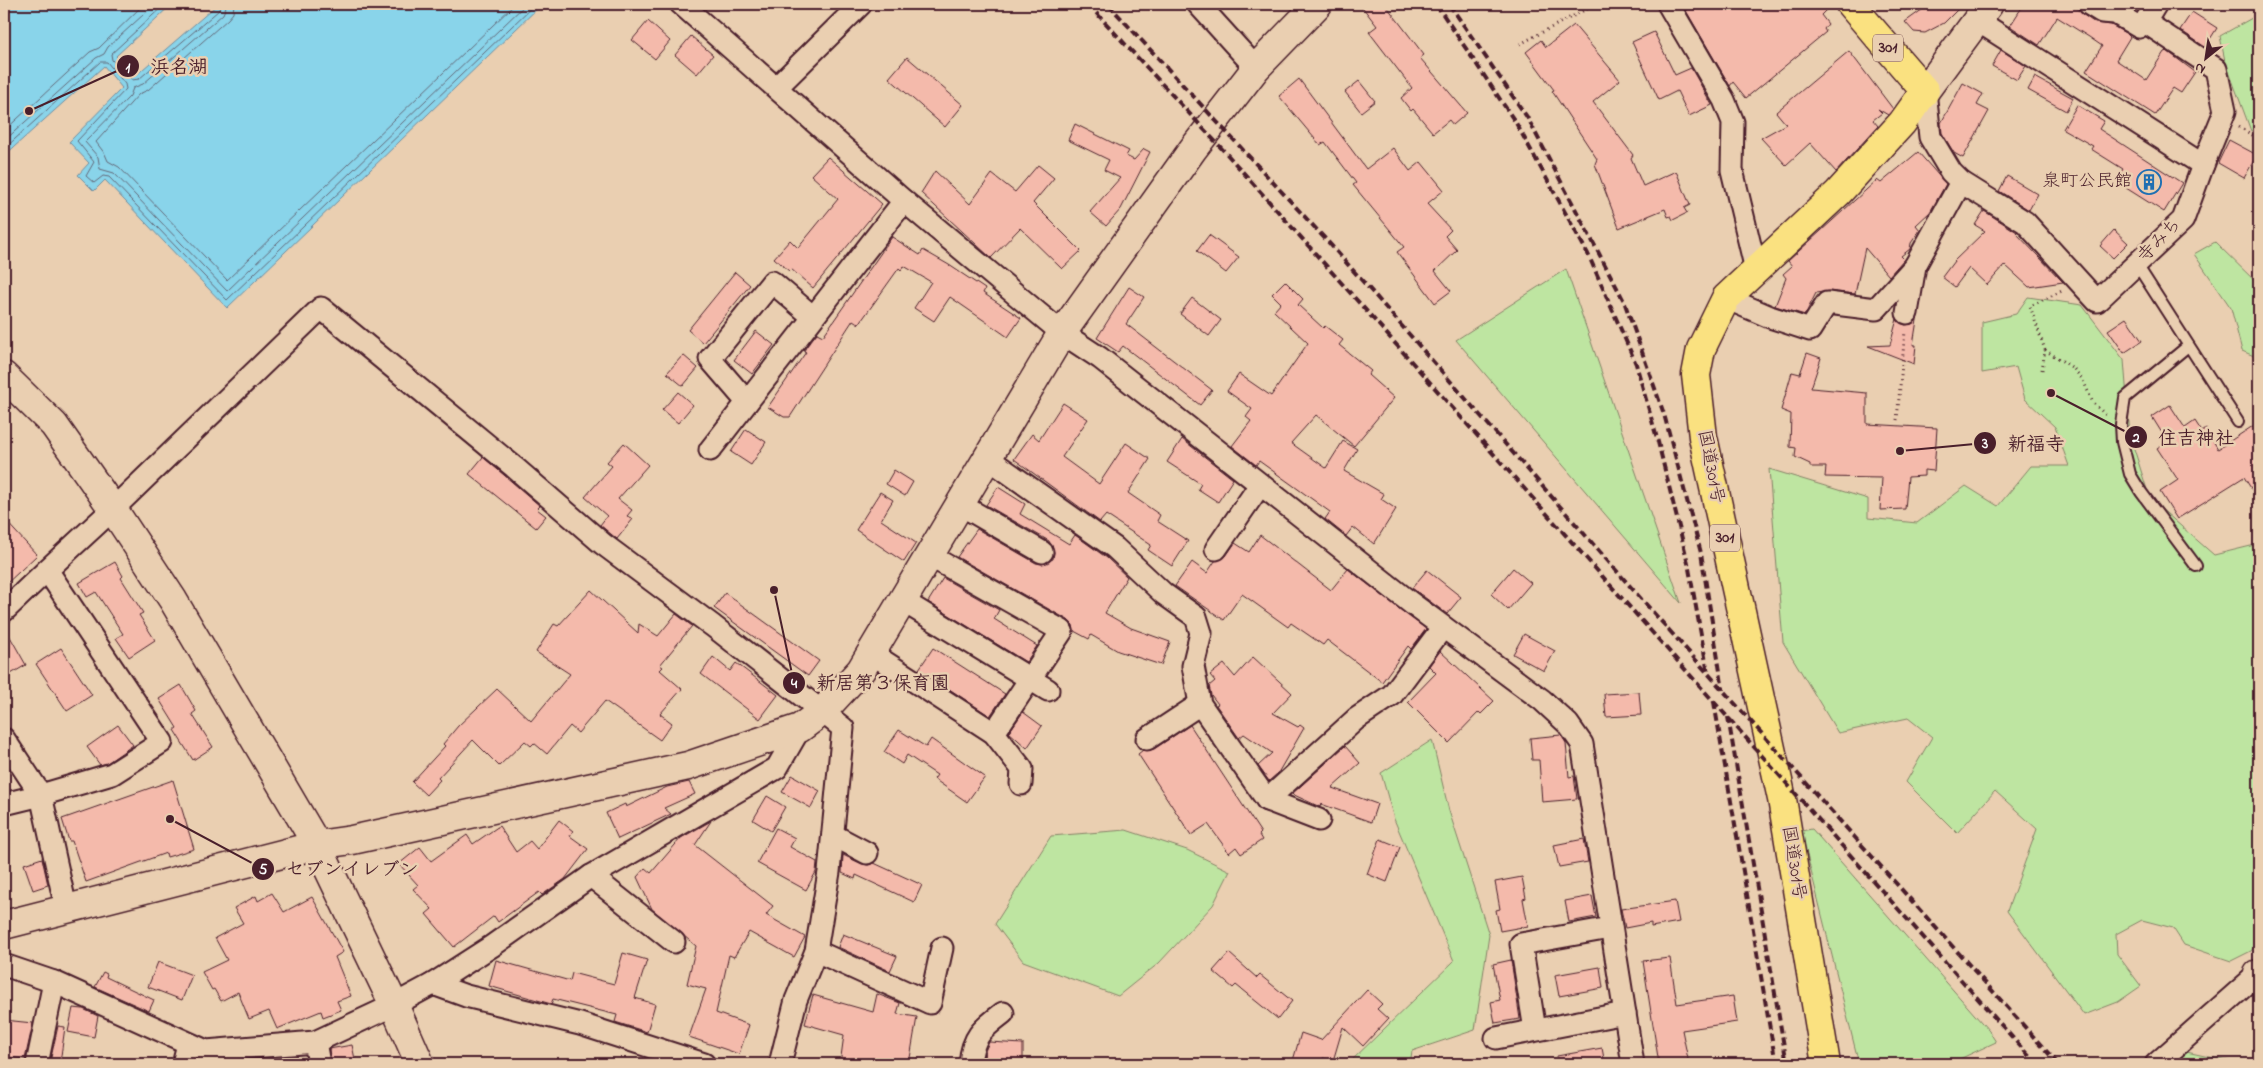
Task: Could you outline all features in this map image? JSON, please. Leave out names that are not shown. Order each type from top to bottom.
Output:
[{"type":"highway","name":"301","points":[[1850,4],[1925,91]]},
{"type":"highway","name":"国道301号","points":[[1826,1064],[1782,799],[1703,438],[1696,375],[1701,349],[1726,298],[1838,193],[1902,123],[1925,91]]},
{"type":"street","points":[[681,4],[777,86],[904,202],[1062,333],[1100,358],[1443,627],[1542,700],[1568,724],[1582,744],[1633,1064]]},
{"type":"street","points":[[777,86],[861,4]]},
{"type":"street","points":[[1198,4],[1256,68]]},
{"type":"street","points":[[4,925],[317,845],[361,838],[688,766],[800,728],[823,711],[861,670],[1062,333],[1188,156],[1256,68],[1318,4]]},
{"type":"street","points":[[1668,4],[1724,100],[1733,122],[1732,170],[1756,270]]},
{"type":"street","points":[[2089,4],[2102,12],[2115,13],[2139,27],[2145,22],[2156,4]]},
{"type":"street","points":[[1925,91],[1984,12],[2203,164]]},
{"type":"street","name":"寺みち","points":[[1925,91],[1930,137],[1951,172],[1961,182],[2025,222],[2097,301],[2183,220],[2203,164],[2226,111],[2216,68],[2145,22]]},
{"type":"street","points":[[1726,298],[1810,330],[1827,303],[1876,309],[1915,266],[1961,182]]},
{"type":"street","points":[[710,450],[812,316],[904,202]]},
{"type":"street","points":[[1907,313],[1915,266]]},
{"type":"street","points":[[747,402],[710,360],[772,282],[812,316]]},
{"type":"street","points":[[4,611],[114,509],[321,308],[514,467],[603,544],[713,626],[843,728],[833,835],[816,951],[796,1000],[780,1064]]},
{"type":"street","points":[[4,376],[54,425],[114,509],[174,600],[317,845],[394,1005],[420,1064]]},
{"type":"street","points":[[989,458],[1115,548],[1164,594],[1196,617],[1201,634],[1193,666],[1200,704],[1267,800],[1319,820]]},
{"type":"street","points":[[1216,549],[1260,485]]},
{"type":"street","points":[[961,505],[1042,552]]},
{"type":"street","points":[[930,556],[1062,631],[1038,685],[994,733]]},
{"type":"street","points":[[4,804],[112,774],[162,742],[47,570]]},
{"type":"street","points":[[903,601],[1038,685]]},
{"type":"street","points":[[1267,800],[1356,719],[1392,695],[1443,627]]},
{"type":"street","points":[[871,653],[994,733],[1022,769],[1022,784]]},
{"type":"street","points":[[1147,739],[1200,704]]},
{"type":"street","points":[[4,965],[54,982],[112,1007],[186,1054],[315,1042],[434,984],[492,946],[591,876],[777,768],[800,728]]},
{"type":"street","points":[[4,739],[41,795],[66,908]]},
{"type":"street","points":[[833,835],[867,853]]},
{"type":"street","points":[[591,876],[674,942]]},
{"type":"street","points":[[1535,1030],[1520,944],[1610,928]]},
{"type":"street","points":[[816,951],[930,1003],[942,948]]},
{"type":"street","points":[[2156,1064],[2259,974]]},
{"type":"street","points":[[37,1064],[54,982]]},
{"type":"street","points":[[434,984],[466,996],[580,1024],[704,1064]]},
{"type":"street","points":[[970,1064],[972,1048],[977,1038],[986,1025],[1003,1013]]},
{"type":"street","points":[[1496,1038],[1625,1013]]},
{"type":"street","points":[[315,1042],[319,1064]]},
{"type":"lane","points":[[2136,265],[2238,422]]},
{"type":"lane","points":[[2188,346],[2125,398],[2121,424],[2122,442],[2130,474],[2140,492],[2196,566]]},
{"type":"path","points":[[1520,44],[1596,4]]},
{"type":"path","points":[[2042,370],[2045,350],[2030,306],[2081,283]]},
{"type":"path","points":[[1897,420],[1907,313]]},
{"type":"path","points":[[2045,350],[2073,368],[2083,380],[2093,403],[2114,422],[2121,424]]},
{"type":"green space","points":[[2259,14],[2259,131],[2251,131],[2225,61],[2220,36]]},
{"type":"green space","points":[[2215,242],[2259,285],[2259,358],[2242,351],[2231,308],[2194,254]]},
{"type":"green space","points":[[1566,269],[1681,603],[1456,340]]},
{"type":"green space","points":[[2028,297],[2082,305],[2124,360],[2130,436],[2150,499],[2214,555],[2259,544],[2259,942],[2251,951],[2231,961],[2184,945],[2173,928],[2142,920],[2116,934],[2117,954],[2141,986],[2118,1002],[2084,1015],[2007,911],[2037,829],[1995,791],[1957,833],[1906,782],[1932,737],[1908,718],[1838,733],[1783,642],[1769,469],[1868,499],[1868,518],[1917,523],[1966,486],[1998,506],[2031,466],[2069,466],[2055,427],[2025,399],[2016,367],[1982,373],[1982,322],[2016,314]]},
{"type":"green space","points":[[1432,740],[1449,811],[1489,935],[1475,1030],[1412,1051],[1410,1064],[1348,1064],[1454,961],[1394,819],[1381,773]]},
{"type":"green space","points":[[1812,829],[1989,1031],[1996,1042],[1949,1064],[1859,1064],[1801,831]]},
{"type":"green space","points":[[1126,830],[1187,850],[1230,871],[1213,905],[1159,963],[1118,996],[1023,961],[995,924],[1051,836]]},
{"type":"green space","points":[[2173,1049],[2241,1064],[2160,1064]]},
{"type":"water","points":[[4,4],[172,4],[116,56],[135,76],[218,4],[542,4],[227,308],[105,180],[94,191],[78,175],[89,163],[69,142],[122,88],[104,66],[4,156]]},
{"type":"building","points":[[1360,4],[1385,4],[1424,55],[1420,58],[1467,113],[1453,125],[1449,120],[1433,133],[1413,109],[1411,111],[1401,98],[1412,88],[1369,32],[1377,26]]},
{"type":"building","points":[[1691,4],[1832,4],[1821,15],[1828,24],[1824,29],[1826,32],[1746,98],[1733,82],[1730,86],[1685,9]]},
{"type":"building","points":[[1930,4],[1963,4],[1944,23],[1925,33],[1914,32],[1905,22]]},
{"type":"building","points":[[2024,4],[2077,4],[2082,14],[2095,23],[2111,25],[2127,34],[2130,37],[2116,60],[2146,80],[2164,52],[2167,51],[2195,72],[2181,93],[2173,88],[2155,115],[2086,71],[2102,46],[2057,17],[2039,45],[2010,26]]},
{"type":"building","points":[[2192,12],[2217,28],[2205,47],[2180,30]]},
{"type":"building","points":[[648,21],[670,41],[655,59],[632,40]]},
{"type":"building","points":[[1574,25],[1620,80],[1593,102],[1633,155],[1631,158],[1643,186],[1676,171],[1690,205],[1684,208],[1687,213],[1673,220],[1671,216],[1668,217],[1665,209],[1619,228],[1595,164],[1597,159],[1552,91],[1554,90],[1526,52],[1541,40],[1546,47]]},
{"type":"building","points":[[1654,32],[1675,75],[1691,68],[1712,105],[1689,116],[1677,91],[1659,100],[1632,42]]},
{"type":"building","points":[[691,36],[713,55],[697,74],[675,55]]},
{"type":"building","points":[[2001,50],[2026,66],[2017,80],[1992,66]]},
{"type":"building","points":[[1849,51],[1893,109],[1888,115],[1878,109],[1882,113],[1873,120],[1878,126],[1836,172],[1810,143],[1786,165],[1761,138],[1786,124],[1776,112]]},
{"type":"building","points":[[907,57],[963,105],[945,127],[889,78]]},
{"type":"building","points":[[2035,77],[2073,98],[2066,111],[2028,90]]},
{"type":"building","points":[[1299,79],[1366,169],[1393,148],[1410,171],[1421,162],[1444,190],[1427,204],[1451,230],[1445,236],[1457,250],[1435,271],[1451,291],[1435,303],[1397,252],[1404,247],[1353,185],[1356,183],[1325,142],[1320,145],[1279,96]]},
{"type":"building","points":[[1359,81],[1375,101],[1361,112],[1345,92]]},
{"type":"building","points":[[1963,83],[1983,94],[1977,105],[1989,111],[1963,158],[1954,153],[1942,133],[1941,123]]},
{"type":"building","points":[[2077,105],[2104,121],[2099,129],[2182,183],[2164,212],[2115,181],[2123,169],[2091,149],[2093,146],[2063,129]]},
{"type":"building","points":[[1075,124],[1129,151],[1126,156],[1134,160],[1144,149],[1150,152],[1121,209],[1106,226],[1090,212],[1120,178],[1104,170],[1109,160],[1068,140]]},
{"type":"building","points":[[2229,140],[2257,155],[2244,178],[2218,163]]},
{"type":"building","points":[[1918,152],[1946,184],[1930,212],[1916,225],[1920,230],[1911,243],[1910,249],[1901,256],[1904,259],[1889,276],[1865,248],[1855,294],[1829,291],[1816,293],[1805,315],[1775,306],[1786,278],[1783,274],[1792,266],[1788,261],[1877,180],[1881,183]]},
{"type":"building","points":[[828,157],[882,204],[813,288],[791,269],[789,271],[774,258],[790,240],[798,248],[838,199],[811,175]]},
{"type":"building","points":[[1038,165],[1054,178],[1033,203],[1081,251],[1062,269],[1020,228],[991,258],[921,193],[935,171],[970,204],[992,174],[1015,192]]},
{"type":"building","points":[[2007,176],[2038,194],[2029,210],[1999,191]]},
{"type":"building","points":[[1984,211],[2017,232],[2063,282],[2029,287],[2005,265],[1987,285],[1969,268],[1955,287],[1942,277],[1954,261],[1985,231],[1975,225]]},
{"type":"building","points":[[2114,230],[2128,243],[2113,258],[2100,246]]},
{"type":"building","points":[[1209,235],[1239,257],[1226,273],[1197,251]]},
{"type":"building","points":[[892,237],[920,255],[923,250],[949,265],[985,289],[983,293],[1021,318],[1008,337],[950,297],[934,321],[914,308],[931,282],[904,266],[901,270],[899,268],[859,324],[853,320],[790,417],[784,417],[768,407],[806,352],[804,351],[806,347],[817,333],[823,336]]},
{"type":"building","points":[[735,272],[750,285],[703,343],[688,330]]},
{"type":"building","points":[[1285,281],[1303,299],[1298,305],[1323,328],[1325,326],[1343,340],[1339,345],[1371,371],[1368,375],[1394,398],[1354,446],[1316,415],[1291,443],[1326,468],[1343,441],[1357,449],[1344,471],[1384,494],[1381,499],[1396,509],[1374,544],[1353,527],[1346,536],[1325,519],[1330,512],[1259,461],[1256,465],[1232,446],[1251,421],[1246,417],[1252,409],[1227,391],[1239,374],[1271,396],[1308,343],[1274,311],[1281,303],[1272,294]]},
{"type":"building","points":[[1129,287],[1144,297],[1126,324],[1212,390],[1200,405],[1123,346],[1118,352],[1097,338]]},
{"type":"building","points":[[1192,298],[1221,320],[1209,336],[1180,314]]},
{"type":"building","points":[[2126,318],[2142,341],[2124,353],[2108,330]]},
{"type":"building","points":[[1897,319],[1905,325],[1912,324],[1917,320],[1913,345],[1916,345],[1914,364],[1868,346],[1890,345]]},
{"type":"building","points":[[756,331],[774,345],[752,374],[734,360]]},
{"type":"building","points":[[1807,353],[1821,358],[1811,388],[1867,393],[1867,424],[1937,428],[1934,471],[1924,470],[1924,476],[1908,477],[1905,509],[1880,510],[1882,478],[1825,477],[1826,467],[1810,467],[1810,464],[1795,457],[1796,448],[1790,447],[1791,414],[1781,410],[1792,372],[1800,374]]},
{"type":"building","points":[[683,355],[698,368],[683,386],[667,373]]},
{"type":"building","points":[[678,392],[693,405],[678,423],[662,410]]},
{"type":"building","points":[[1063,403],[1088,419],[1062,457],[1099,484],[1126,443],[1150,459],[1128,493],[1160,515],[1157,521],[1188,541],[1172,566],[1148,550],[1151,545],[1106,515],[1100,522],[1014,459],[1032,434],[1039,440]]},
{"type":"building","points":[[2170,405],[2185,428],[2195,421],[2202,432],[2206,429],[2218,449],[2259,422],[2259,501],[2244,477],[2177,519],[2160,492],[2178,480],[2157,448],[2167,441],[2152,417]]},
{"type":"building","points":[[746,429],[766,442],[751,465],[731,452]]},
{"type":"building","points":[[1182,439],[1233,479],[1218,502],[1198,489],[1201,484],[1167,462]]},
{"type":"building","points":[[624,443],[648,465],[618,499],[632,510],[627,516],[633,519],[617,539],[600,525],[607,516],[585,497],[612,466],[607,462]]},
{"type":"building","points":[[483,457],[540,506],[537,509],[546,516],[536,528],[469,474]]},
{"type":"building","points":[[894,470],[913,482],[905,496],[886,484]]},
{"type":"building","points":[[998,487],[1025,504],[1020,514],[1069,544],[1075,535],[1107,558],[1127,577],[1105,613],[1131,628],[1170,642],[1161,665],[1118,651],[1091,635],[1089,639],[1074,631],[1073,625],[1068,620],[957,557],[977,529],[1036,563],[1042,564],[1053,559],[1054,552],[1049,541],[986,505]]},
{"type":"building","points":[[880,492],[893,500],[881,520],[916,543],[904,562],[856,530]]},
{"type":"building","points":[[4,519],[37,555],[4,586]]},
{"type":"building","points":[[1260,535],[1331,590],[1348,569],[1426,629],[1411,649],[1408,646],[1382,682],[1327,640],[1323,645],[1291,623],[1288,627],[1242,594],[1224,620],[1175,586],[1192,562],[1207,573],[1215,561],[1226,556],[1235,543],[1249,552]]},
{"type":"building","points":[[115,562],[123,576],[121,578],[143,613],[139,615],[155,640],[129,657],[116,638],[123,634],[96,592],[87,597],[79,583]]},
{"type":"building","points":[[1513,568],[1531,583],[1508,610],[1491,594]]},
{"type":"building","points":[[1427,570],[1461,597],[1447,614],[1412,588]]},
{"type":"building","points":[[943,578],[999,610],[994,619],[1037,646],[1026,662],[928,602]]},
{"type":"building","points":[[591,590],[638,633],[639,624],[658,636],[676,614],[692,626],[660,665],[663,667],[660,670],[682,689],[660,714],[672,723],[660,740],[605,701],[578,733],[570,726],[547,754],[534,743],[531,746],[525,741],[499,766],[473,740],[438,778],[440,780],[426,795],[412,782],[445,746],[443,744],[458,726],[497,689],[531,721],[570,674],[536,652],[554,624],[558,626]]},
{"type":"building","points":[[725,593],[819,661],[808,676],[714,608]]},
{"type":"building","points":[[4,626],[26,665],[4,678]]},
{"type":"building","points":[[1524,634],[1555,651],[1544,671],[1513,654]]},
{"type":"building","points":[[61,648],[92,695],[67,711],[36,664]]},
{"type":"building","points":[[933,648],[1005,694],[990,716],[919,669]]},
{"type":"building","points":[[1440,651],[1494,701],[1481,714],[1479,712],[1449,743],[1408,702],[1436,673],[1429,666]]},
{"type":"building","points":[[713,657],[730,671],[736,663],[778,695],[760,719],[701,674]]},
{"type":"building","points":[[1253,657],[1292,693],[1273,713],[1298,727],[1300,725],[1304,728],[1278,773],[1269,781],[1258,766],[1272,753],[1244,734],[1239,738],[1216,705],[1218,704],[1211,695],[1209,686],[1215,681],[1210,675],[1224,664],[1235,677]]},
{"type":"building","points":[[181,685],[196,711],[192,714],[213,747],[193,760],[174,730],[177,728],[159,699]]},
{"type":"building","points":[[1639,692],[1641,715],[1606,717],[1604,694]]},
{"type":"building","points":[[1023,712],[1042,726],[1027,748],[1009,732]]},
{"type":"building","points":[[118,725],[133,745],[107,763],[100,765],[87,747]]},
{"type":"building","points":[[1190,725],[1261,833],[1259,835],[1262,840],[1241,854],[1236,847],[1229,853],[1208,824],[1191,835],[1138,754],[1143,750],[1154,749]]},
{"type":"building","points":[[899,730],[926,747],[931,739],[985,777],[967,802],[934,779],[937,775],[907,755],[902,764],[884,752]]},
{"type":"building","points":[[1561,735],[1566,743],[1569,777],[1574,776],[1577,799],[1542,802],[1539,760],[1532,760],[1530,738]]},
{"type":"building","points":[[1345,746],[1360,763],[1332,788],[1377,804],[1371,822],[1321,804],[1320,807],[1292,794]]},
{"type":"building","points":[[792,775],[820,791],[811,808],[782,792]]},
{"type":"building","points":[[173,780],[194,849],[167,857],[166,853],[86,882],[72,841],[69,841],[62,819]]},
{"type":"building","points":[[689,782],[695,794],[664,808],[671,814],[618,839],[606,813],[625,804],[626,807],[667,787]]},
{"type":"building","points":[[767,796],[785,807],[771,831],[753,820]]},
{"type":"building","points":[[559,820],[573,831],[570,836],[588,849],[565,879],[542,895],[539,892],[498,922],[494,916],[454,947],[426,914],[432,909],[413,889],[418,885],[399,864],[420,847],[431,861],[467,835],[473,844],[499,826],[516,852],[530,841],[537,849]]},
{"type":"building","points":[[711,821],[695,845],[773,906],[766,915],[805,937],[794,957],[749,932],[734,957],[729,955],[716,1013],[749,1025],[739,1054],[689,1037],[706,989],[687,984],[696,946],[652,909],[637,877],[645,868],[651,873],[681,838]]},
{"type":"building","points":[[776,828],[795,838],[790,847],[817,862],[816,872],[806,890],[757,863]]},
{"type":"building","points":[[1380,839],[1400,847],[1387,882],[1367,874]]},
{"type":"building","points":[[1584,839],[1588,862],[1559,867],[1554,845]]},
{"type":"building","points":[[843,855],[862,864],[874,863],[922,885],[914,902],[856,875],[855,879],[842,873]]},
{"type":"building","points":[[42,858],[48,885],[33,890],[24,864]]},
{"type":"building","points":[[1522,877],[1526,898],[1523,899],[1528,926],[1500,931],[1496,910],[1500,909],[1495,882]]},
{"type":"building","points":[[272,893],[284,912],[312,897],[343,952],[335,957],[351,996],[337,1001],[341,1010],[323,1017],[321,1011],[277,1029],[269,1011],[249,1019],[238,992],[221,1001],[202,972],[227,960],[215,938],[243,923],[234,908],[256,896],[258,901]]},
{"type":"building","points":[[1592,896],[1596,917],[1569,922],[1565,901]]},
{"type":"building","points":[[1675,901],[1679,922],[1651,927],[1651,923],[1625,928],[1621,909]]},
{"type":"building","points":[[843,934],[897,956],[890,971],[838,947]]},
{"type":"building","points":[[623,953],[647,960],[635,998],[655,1004],[647,1032],[615,1022],[617,1015],[553,999],[551,1004],[489,986],[496,960],[570,981],[572,973],[614,984]]},
{"type":"building","points":[[1229,953],[1257,978],[1260,975],[1292,1001],[1278,1019],[1236,985],[1233,988],[1213,971]]},
{"type":"building","points":[[1670,958],[1677,1004],[1733,996],[1737,1022],[1682,1030],[1689,1064],[1659,1064],[1643,961]]},
{"type":"building","points":[[1511,960],[1520,1019],[1495,1023],[1491,1002],[1500,1000],[1493,964]]},
{"type":"building","points":[[158,962],[192,975],[182,1000],[148,987]]},
{"type":"building","points":[[1600,967],[1603,988],[1559,996],[1555,975]]},
{"type":"building","points":[[103,972],[107,974],[106,977],[154,1000],[149,1011],[95,987]]},
{"type":"building","points":[[1367,990],[1382,1004],[1377,1009],[1388,1019],[1363,1046],[1343,1027],[1333,1061],[1323,1058],[1322,1064],[1292,1064],[1301,1033],[1321,1040]]},
{"type":"building","points":[[877,994],[900,1003],[897,1014],[917,1017],[909,1064],[840,1064],[844,1035],[805,1024],[813,995],[873,1012]]},
{"type":"building","points":[[73,1008],[83,1009],[98,1016],[94,1037],[68,1032]]},
{"type":"building","points":[[4,1020],[33,1023],[25,1059],[4,1057]]},
{"type":"building","points":[[58,1026],[65,1027],[60,1063],[50,1062]]},
{"type":"building","points":[[989,1042],[1023,1044],[1023,1064],[983,1064]]},
{"type":"building","points":[[352,1045],[356,1064],[331,1064],[329,1049]]},
{"type":"building","points":[[1602,1048],[1605,1064],[1558,1064],[1557,1056]]},
{"type":"railway","points":[[1088,4],[1225,152],[2036,1064]]},
{"type":"railway","points":[[1108,4],[1330,244],[1643,601],[2058,1064]]},
{"type":"railway","points":[[1436,4],[1516,123],[1588,254],[1636,364],[1658,442],[1688,563],[1708,673]]},
{"type":"railway","points":[[1449,4],[1527,117],[1624,301],[1664,414],[1701,553],[1723,690]]},
{"type":"railway","points":[[1714,702],[1776,1064]]},
{"type":"railway","points":[[1728,717],[1787,1064]]},
{"type":"place","name":"浜名湖","points":[[29,111]]},
{"type":"place","name":"泉町公民館","points":[[2149,182]]},
{"type":"place","name":"住吉神社","points":[[2051,393]]},
{"type":"place","name":"新福寺","points":[[1900,451]]},
{"type":"place","name":"新居第３保育園","points":[[774,590]]},
{"type":"place","name":"セブンイレブン","points":[[170,819]]}]
